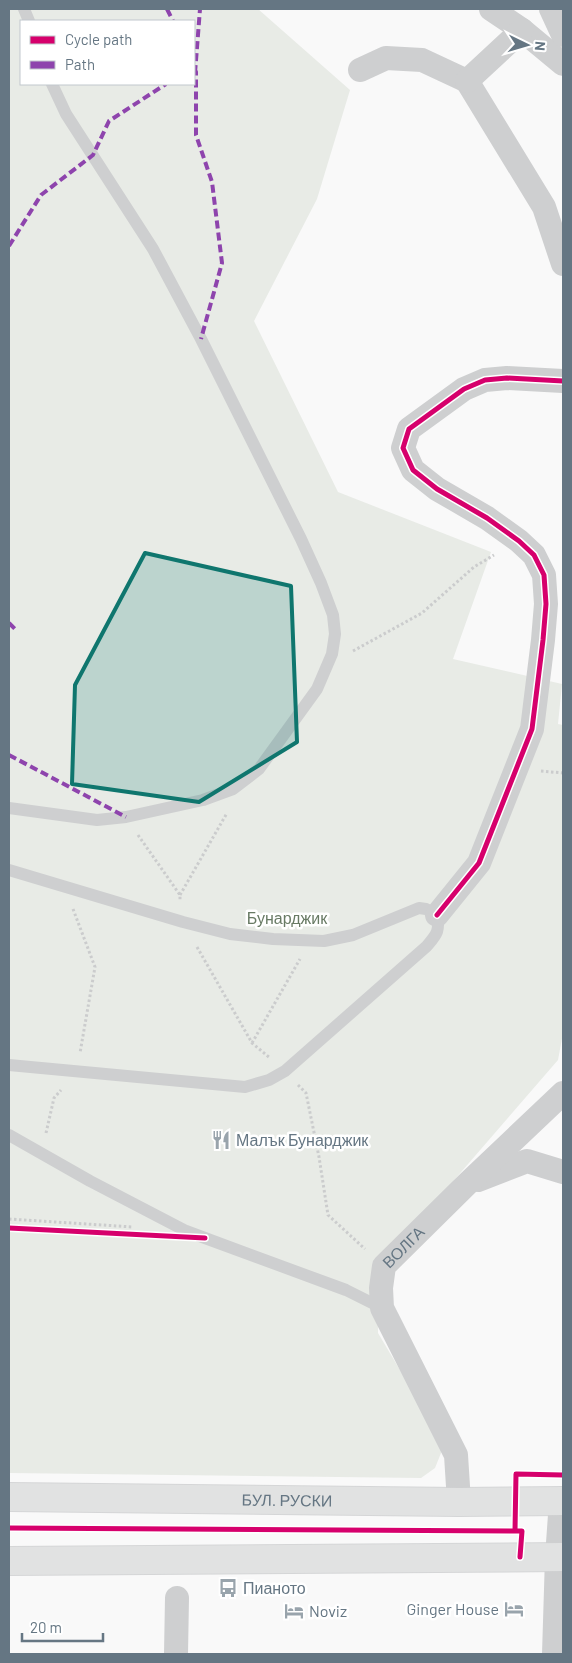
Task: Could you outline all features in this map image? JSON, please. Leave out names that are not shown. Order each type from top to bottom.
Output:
[{"type":"main road","name":"БУЛ. РУСКИ","points":[[9,1497],[459,1502],[563,1501]]},
{"type":"main road","points":[[9,1561],[561,1557]]},
{"type":"street","points":[[491,9],[522,30],[563,64]]},
{"type":"street","points":[[551,9],[563,35]]},
{"type":"street","points":[[467,81],[522,30]]},
{"type":"street","points":[[360,70],[386,58],[422,60],[467,81],[544,207],[563,264]]},
{"type":"street","points":[[437,915],[479,863],[532,729],[544,640],[546,604],[544,575],[534,555],[518,541],[487,518],[437,489],[412,470],[403,448],[409,429],[464,389],[485,380],[507,378],[563,381]]},
{"type":"street","name":"ВОЛГА","points":[[459,1502],[456,1455],[382,1308],[381,1288],[384,1266],[563,1092]]},
{"type":"street","points":[[467,1184],[527,1161],[563,1172]]},
{"type":"street","points":[[556,1654],[563,1501]]},
{"type":"street","points":[[176,1654],[177,1598]]},
{"type":"lane","points":[[9,808],[97,820],[126,817],[203,800],[233,789],[259,769],[317,689],[332,654],[335,634],[333,615],[321,583],[201,338],[154,249],[66,114],[52,85]]},
{"type":"lane","points":[[9,870],[183,922],[230,934],[324,942],[353,935],[419,908],[426,908],[437,915],[439,924],[438,933],[427,946],[286,1071],[269,1080],[246,1087],[9,1066]]},
{"type":"lane","points":[[9,1135],[186,1231],[346,1290],[382,1308]]},
{"type":"path","points":[[332,654],[352,651],[422,613],[474,567],[518,541]]},
{"type":"path","points":[[233,789],[229,809],[180,895],[179,909],[183,922],[252,1043],[286,1071],[306,1093],[328,1215],[384,1266]]},
{"type":"path","points":[[126,817],[180,895]]},
{"type":"path","points":[[42,1153],[54,1098],[76,1073],[95,967],[64,887]]},
{"type":"path","points":[[252,1043],[310,941]]},
{"type":"path","points":[[9,1219],[140,1228]]},
{"type":"highlighted area","points":[[145,553],[291,586],[297,742],[199,802],[72,784],[75,685]]},
{"type":"green space","name":"Бунарджик","points":[[9,9],[258,9],[350,90],[317,199],[254,321],[338,492],[491,552],[453,659],[562,684],[558,724],[563,725],[563,1033],[558,1060],[379,1267],[378,1333],[419,1402],[443,1448],[435,1468],[421,1478],[9,1473]]},
{"type":"marked path","points":[[167,9],[172,20]]},
{"type":"marked path","points":[[195,73],[200,9]]},
{"type":"marked path","points":[[195,70],[196,135],[212,182],[222,263],[201,339]]},
{"type":"marked path","points":[[9,246],[41,195],[93,155],[109,121],[164,85]]},
{"type":"marked path","points":[[9,623],[17,631]]},
{"type":"marked path","points":[[9,755],[126,817]]},
{"type":"cycle path","points":[[437,915],[479,863],[532,729],[546,604],[544,575],[534,555],[519,541],[487,518],[437,489],[413,470],[403,448],[409,429],[464,389],[485,380],[507,378],[563,381]]},
{"type":"cycle path","points":[[9,1228],[205,1238]]},
{"type":"cycle path","points":[[515,1531],[516,1474],[563,1475]]},
{"type":"cycle path","points":[[9,1528],[522,1531],[520,1557]]},
{"type":"place","name":"Малък Бунарджик","points":[[221,1140]]},
{"type":"place","name":"Пианото","points":[[228,1588]]},
{"type":"place","name":"Ginger House","points":[[514,1609]]},
{"type":"place","name":"Noviz","points":[[294,1611]]}]
